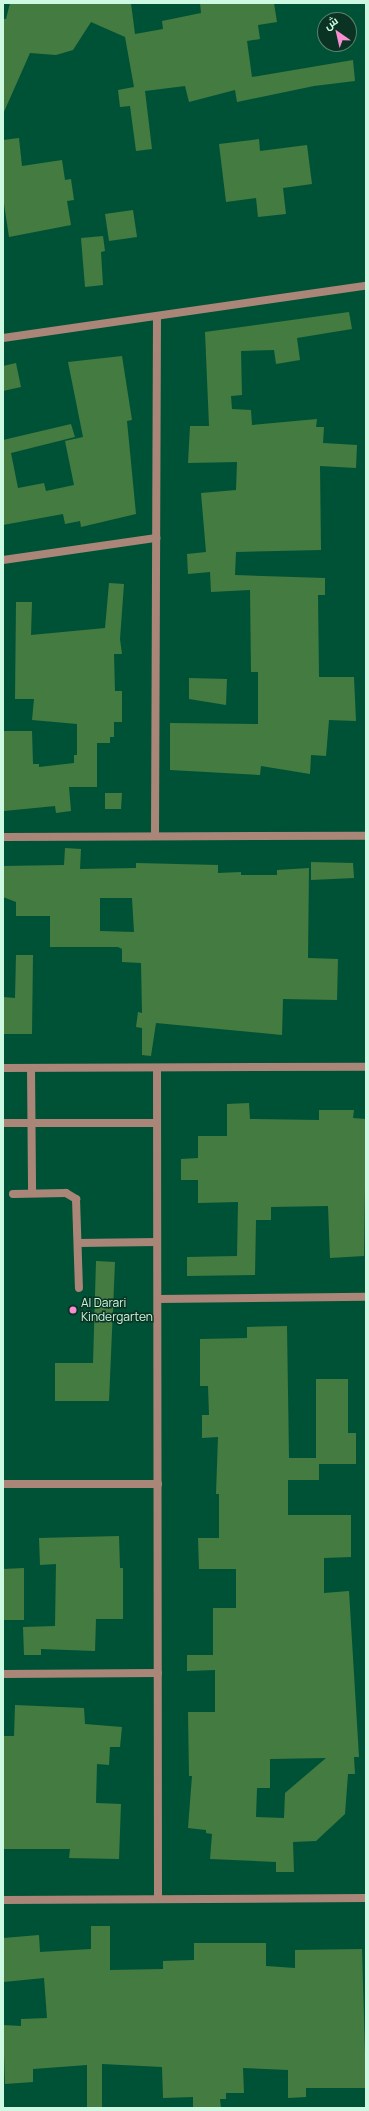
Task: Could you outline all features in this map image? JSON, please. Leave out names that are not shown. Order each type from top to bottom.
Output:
[{"type":"street","points":[[3,338],[156,318],[366,286]]},
{"type":"street","points":[[155,836],[156,318]]},
{"type":"street","points":[[3,560],[156,538]]},
{"type":"street","points":[[3,837],[366,836]]},
{"type":"street","points":[[3,1068],[366,1067]]},
{"type":"street","points":[[31,1068],[32,1193]]},
{"type":"street","points":[[157,1068],[158,1899]]},
{"type":"street","points":[[3,1123],[157,1123]]},
{"type":"street","points":[[13,1194],[72,1194],[78,1204],[79,1288]]},
{"type":"street","points":[[78,1243],[157,1242]]},
{"type":"street","points":[[158,1299],[366,1297]]},
{"type":"street","points":[[3,1484],[158,1484]]},
{"type":"street","points":[[3,1674],[158,1673]]},
{"type":"street","points":[[3,1900],[366,1898]]},
{"type":"building","points":[[10,3],[131,3],[135,34],[163,29],[162,21],[201,13],[200,3],[274,3],[277,22],[258,25],[260,39],[247,41],[252,77],[353,60],[355,81],[314,86],[237,102],[235,90],[189,102],[185,86],[145,91],[152,149],[136,151],[130,106],[120,107],[118,90],[134,87],[125,37],[91,22],[73,50],[56,55],[30,53],[3,114],[3,19],[6,19]]},
{"type":"building","points":[[19,138],[22,166],[62,160],[65,180],[71,179],[74,200],[67,201],[71,225],[9,237],[3,197],[3,140]]},
{"type":"building","points":[[259,139],[260,151],[307,145],[312,184],[283,188],[286,214],[258,217],[256,198],[226,202],[219,144]]},
{"type":"building","points":[[133,210],[137,237],[109,241],[105,214]]},
{"type":"building","points":[[103,236],[105,251],[101,252],[103,285],[85,287],[81,238]]},
{"type":"building","points":[[349,312],[352,329],[297,338],[300,360],[276,364],[274,350],[241,351],[242,395],[231,396],[232,409],[251,410],[252,425],[317,419],[316,427],[324,427],[323,443],[357,445],[356,468],[320,466],[321,550],[236,552],[235,575],[325,578],[325,595],[318,595],[319,677],[354,677],[356,721],[329,720],[326,756],[311,755],[310,774],[261,766],[260,775],[170,770],[170,723],[258,724],[258,672],[251,672],[250,590],[211,592],[210,572],[188,574],[187,554],[206,552],[201,493],[236,490],[237,462],[188,463],[190,426],[209,426],[205,332]]},
{"type":"building","points":[[122,356],[132,420],[127,421],[136,514],[81,527],[80,521],[65,524],[63,514],[3,525],[3,440],[71,424],[75,437],[11,453],[18,488],[44,483],[46,491],[74,485],[65,441],[83,437],[68,362]]},
{"type":"building","points":[[16,363],[21,387],[3,391],[3,366]]},
{"type":"building","points":[[109,583],[124,584],[120,639],[122,654],[114,654],[115,691],[122,691],[122,722],[114,722],[114,737],[110,737],[110,743],[97,743],[97,787],[69,787],[71,811],[56,813],[55,806],[4,811],[3,731],[32,731],[33,764],[39,764],[39,767],[74,763],[74,755],[77,755],[77,724],[32,720],[34,699],[15,699],[16,602],[32,602],[31,635],[105,628]]},
{"type":"building","points":[[189,678],[227,679],[226,705],[189,699]]},
{"type":"building","points":[[105,793],[122,793],[121,809],[105,809]]},
{"type":"building","points":[[65,848],[81,849],[80,869],[136,868],[136,863],[218,865],[218,873],[241,872],[241,875],[277,875],[277,870],[309,868],[308,958],[338,959],[337,1000],[283,999],[282,1035],[156,1023],[151,1056],[142,1055],[142,1028],[136,1027],[138,1012],[142,1013],[141,963],[122,962],[122,949],[118,947],[50,947],[50,916],[16,916],[16,902],[3,897],[3,866],[64,865]],"holes":[[[100,898],[132,898],[134,932],[100,931]]]},
{"type":"building","points":[[311,862],[353,863],[354,878],[311,880]]},
{"type":"building","points":[[16,955],[33,955],[32,1034],[3,1034],[3,997],[15,998]]},
{"type":"building","points":[[249,1103],[250,1119],[319,1120],[319,1110],[354,1110],[353,1118],[366,1119],[364,1256],[330,1258],[328,1206],[271,1207],[271,1220],[256,1220],[255,1275],[187,1276],[187,1257],[237,1256],[238,1202],[198,1203],[198,1180],[181,1180],[181,1159],[198,1158],[198,1136],[227,1136],[227,1104]]},
{"type":"building","points":[[96,1261],[115,1262],[109,1401],[55,1401],[55,1363],[93,1363]]},
{"type":"building","points":[[287,1326],[289,1458],[316,1458],[316,1379],[348,1379],[348,1433],[356,1433],[356,1464],[319,1464],[319,1480],[288,1480],[288,1515],[351,1515],[351,1557],[324,1558],[324,1593],[349,1591],[359,1757],[354,1757],[355,1774],[348,1774],[345,1814],[316,1841],[293,1842],[294,1872],[276,1872],[276,1862],[210,1859],[212,1834],[206,1833],[206,1830],[188,1828],[192,1776],[189,1776],[188,1712],[215,1712],[215,1670],[187,1671],[187,1655],[213,1655],[213,1608],[236,1608],[236,1569],[199,1569],[198,1538],[219,1538],[219,1494],[216,1494],[218,1437],[202,1438],[202,1415],[209,1415],[208,1386],[200,1386],[200,1339],[247,1338],[247,1327]],"holes":[[[326,1758],[285,1793],[284,1818],[256,1817],[257,1788],[270,1788],[270,1759]]]},
{"type":"building","points":[[119,1536],[120,1568],[123,1568],[123,1619],[96,1619],[95,1651],[41,1649],[41,1655],[24,1655],[23,1627],[55,1626],[56,1564],[40,1565],[39,1538]]},
{"type":"building","points":[[24,1568],[24,1620],[3,1620],[3,1569]]},
{"type":"building","points":[[15,1705],[84,1708],[85,1724],[122,1727],[120,1747],[110,1747],[109,1765],[97,1764],[96,1803],[121,1804],[119,1859],[69,1858],[70,1849],[3,1849],[3,1736],[14,1736]]},
{"type":"building","points":[[91,1926],[110,1926],[110,1970],[163,1969],[163,1961],[194,1960],[194,1943],[266,1943],[266,1966],[295,1968],[295,1950],[362,1949],[366,2088],[306,2088],[306,2097],[288,2098],[288,2070],[243,2068],[244,2093],[226,2093],[226,2099],[220,2099],[221,2108],[193,2108],[193,2097],[163,2098],[162,2067],[102,2064],[102,2108],[87,2108],[87,2065],[33,2069],[33,2082],[5,2084],[3,2025],[21,2026],[21,2019],[47,2018],[44,1978],[3,1982],[3,1938],[39,1935],[40,1952],[91,1949]]},
{"type":"place","name":"Al Darari Kindergarten","points":[[73,1310]]}]
